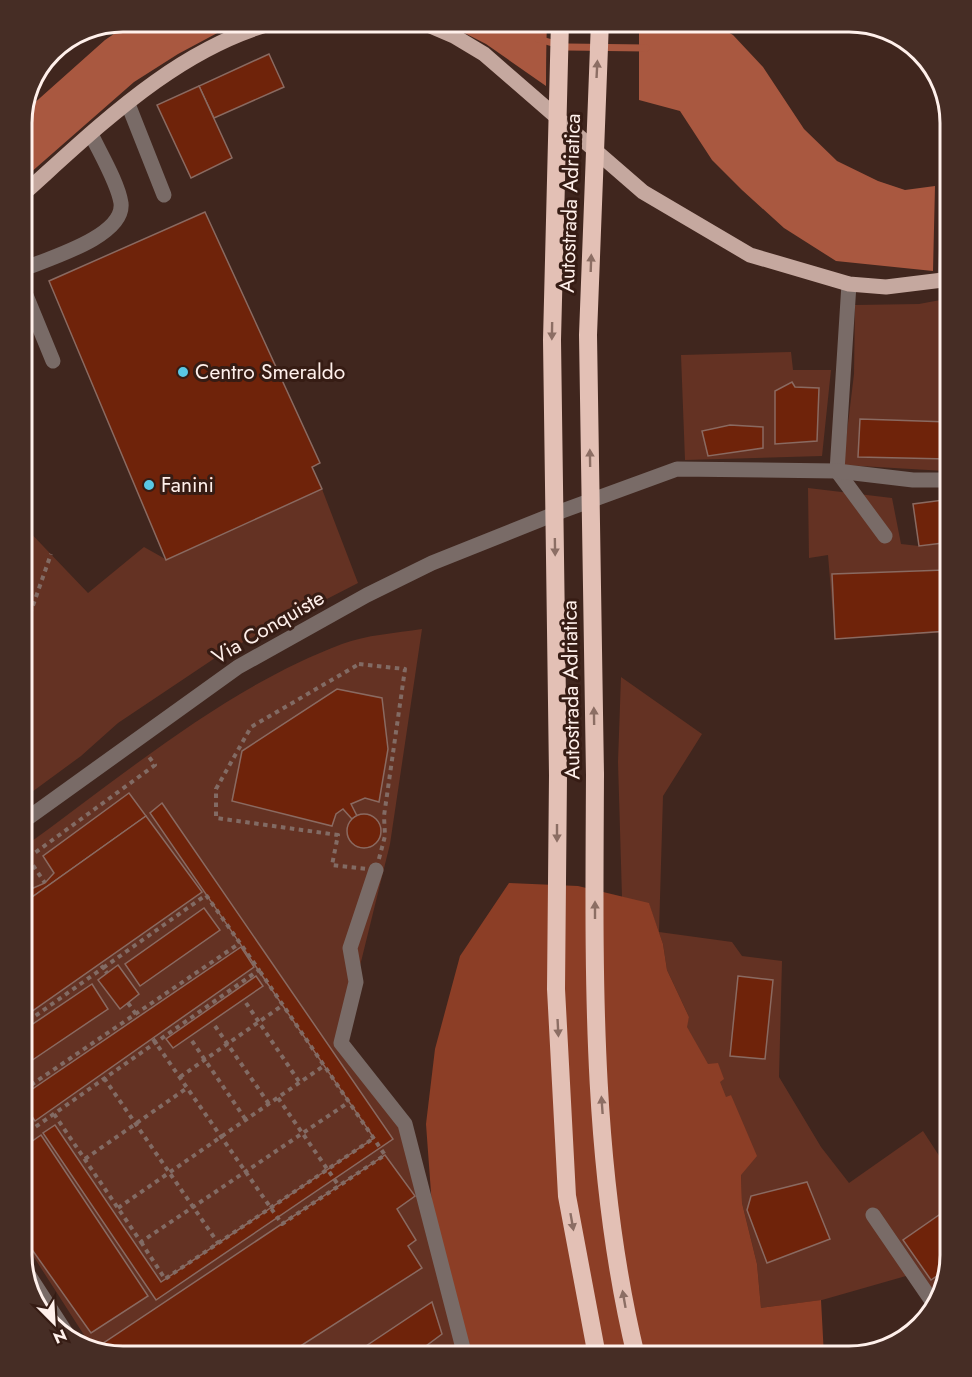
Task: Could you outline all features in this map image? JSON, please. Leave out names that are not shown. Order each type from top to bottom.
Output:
[{"type":"highway","name":"Autostrada Adriatica","points":[[560,32],[552,340],[558,774],[556,989],[567,1196],[595,1346]]},
{"type":"highway","name":"Autostrada Adriatica","points":[[600,32],[588,335],[595,775],[594,989],[608,1200],[634,1346]]},
{"type":"main road","points":[[32,186],[128,104],[200,55],[250,31]]},
{"type":"main road","points":[[443,31],[484,54],[643,192],[750,255],[849,284],[886,287],[940,280]]},
{"type":"street","points":[[128,104],[164,195]]},
{"type":"street","points":[[32,265],[98,237],[113,226],[118,218],[121,202],[91,134]]},
{"type":"street","points":[[849,284],[837,471],[885,536]]},
{"type":"street","points":[[32,310],[53,362]]},
{"type":"street","name":"Via Conquiste","points":[[31,816],[238,667],[367,594],[421,568],[562,511],[677,469],[837,471],[913,480],[940,480]]},
{"type":"street","points":[[376,870],[350,948],[356,982],[340,1043],[405,1124],[462,1345]]},
{"type":"street","points":[[873,1215],[929,1297]]},
{"type":"street","points":[[40,1292],[55,1315]]},
{"type":"path","points":[[32,610],[51,554]]},
{"type":"path","points":[[359,664],[405,669],[384,816],[385,836],[376,870],[332,865],[338,835],[216,818],[216,789],[251,728],[359,664]]},
{"type":"path","points":[[31,856],[154,765],[149,757]]},
{"type":"path","points":[[31,863],[45,883]]},
{"type":"path","points":[[31,1018],[102,966],[206,895],[385,1155],[282,1224],[154,1040]]},
{"type":"path","points":[[31,1083],[240,943]]},
{"type":"path","points":[[102,966],[107,973]]},
{"type":"path","points":[[31,1128],[154,1040],[259,970]]},
{"type":"path","points":[[128,1003],[138,1017]]},
{"type":"path","points":[[246,1003],[300,1083]]},
{"type":"path","points":[[180,1077],[283,1005]]},
{"type":"path","points":[[215,1026],[269,1104]]},
{"type":"path","points":[[192,1041],[246,1120]]},
{"type":"path","points":[[118,1208],[325,1065]]},
{"type":"path","points":[[104,1078],[218,1243]]},
{"type":"path","points":[[85,1159],[187,1088]]},
{"type":"path","points":[[278,1098],[339,1186]]},
{"type":"path","points":[[141,1242],[349,1102]]},
{"type":"path","points":[[54,1114],[165,1278],[370,1140]]},
{"type":"shaded area","points":[[122,31],[221,31],[178,54],[134,82],[32,171],[32,116],[34,103],[105,40]]},
{"type":"shaded area","points":[[461,31],[547,32],[546,86],[486,44]]},
{"type":"shaded area","points":[[639,32],[728,32],[763,67],[804,129],[837,161],[878,181],[905,190],[935,186],[933,271],[836,261],[784,228],[742,190],[712,160],[680,111],[639,100]]},
{"type":"shaded area","points":[[940,300],[940,471],[843,465],[854,374],[855,305],[919,304]]},
{"type":"shaded area","points":[[791,352],[793,370],[831,370],[822,456],[685,460],[681,355]]},
{"type":"shaded area","points":[[808,488],[892,498],[901,544],[919,546],[940,543],[940,633],[835,639],[828,555],[809,558]]},
{"type":"shaded area","points":[[322,489],[358,583],[224,652],[118,723],[81,756],[31,792],[32,534],[88,593],[144,547],[167,560]]},
{"type":"shaded area","points":[[422,629],[390,844],[341,1043],[405,1124],[462,1345],[116,1345],[88,1339],[31,1253],[31,841],[215,709],[298,663],[342,644],[371,636]]},
{"type":"shaded area","points":[[621,677],[702,734],[663,796],[659,932],[732,942],[742,956],[782,961],[779,1077],[821,1147],[849,1183],[923,1131],[940,1157],[940,1266],[930,1296],[913,1274],[822,1300],[761,1308],[757,1264],[742,1203],[741,1175],[731,1095],[726,1098],[686,1027],[689,1017],[667,970],[663,944],[649,904],[622,897],[618,762]]},
{"type":"shaded area","points":[[509,883],[578,886],[649,903],[663,944],[667,970],[689,1017],[687,1027],[708,1064],[718,1063],[724,1079],[720,1082],[726,1097],[731,1095],[757,1156],[741,1175],[742,1203],[757,1264],[761,1308],[821,1300],[823,1346],[462,1345],[434,1234],[426,1124],[435,1049],[460,956]]},
{"type":"pier","points":[[547,32],[550,32],[549,86],[546,89]]},
{"type":"building","points":[[269,54],[284,87],[214,118],[199,86]]},
{"type":"building","points":[[199,86],[232,158],[191,178],[157,105]]},
{"type":"building","name":"Centro Smeraldo","points":[[205,212],[320,463],[312,467],[322,489],[166,560],[49,281]]},
{"type":"building","points":[[792,382],[795,387],[819,388],[817,441],[775,444],[775,391]]},
{"type":"building","points":[[860,419],[940,422],[940,459],[858,457]]},
{"type":"building","points":[[730,425],[763,427],[763,448],[708,456],[702,431]]},
{"type":"building","points":[[940,500],[940,543],[919,546],[913,504]]},
{"type":"building","points":[[940,570],[940,632],[835,639],[832,574]]},
{"type":"building","points":[[337,689],[382,698],[388,749],[379,802],[365,798],[351,804],[357,816],[352,819],[343,809],[336,814],[332,826],[232,801],[242,751]]},
{"type":"building","points":[[129,793],[146,816],[31,898],[31,889],[45,883],[54,873],[43,856]]},
{"type":"building","points":[[162,803],[393,1139],[156,1300],[43,1133],[55,1125],[161,1282],[374,1138],[150,813]]},
{"type":"building","points":[[364,814],[376,819],[381,831],[376,843],[364,848],[352,843],[347,831],[352,819]]},
{"type":"building","points":[[146,816],[202,892],[31,1012],[31,898]]},
{"type":"building","points":[[204,908],[220,930],[140,986],[125,964]]},
{"type":"building","points":[[241,947],[254,967],[35,1121],[31,1115],[31,1090]]},
{"type":"building","points":[[118,965],[139,994],[120,1009],[98,980]]},
{"type":"building","points":[[256,976],[263,986],[173,1048],[166,1039]]},
{"type":"building","points":[[738,976],[773,980],[765,1059],[730,1056]]},
{"type":"building","points":[[92,984],[108,1009],[31,1061],[31,1025]]},
{"type":"building","points":[[41,1135],[148,1296],[91,1333],[31,1248],[31,1142]]},
{"type":"building","points":[[385,1155],[415,1196],[397,1209],[416,1240],[408,1246],[422,1268],[302,1345],[116,1345],[104,1343]]},
{"type":"building","points":[[807,1182],[830,1239],[767,1263],[747,1210],[751,1196]]},
{"type":"building","points":[[939,1215],[940,1266],[938,1275],[931,1280],[903,1240]]},
{"type":"building","points":[[432,1302],[442,1334],[427,1345],[367,1345]]},
{"type":"waterway","points":[[538,39],[567,47],[646,48]]},
{"type":"place","name":"Centro Smeraldo","points":[[183,372]]},
{"type":"place","name":"Fanini","points":[[149,485]]}]
